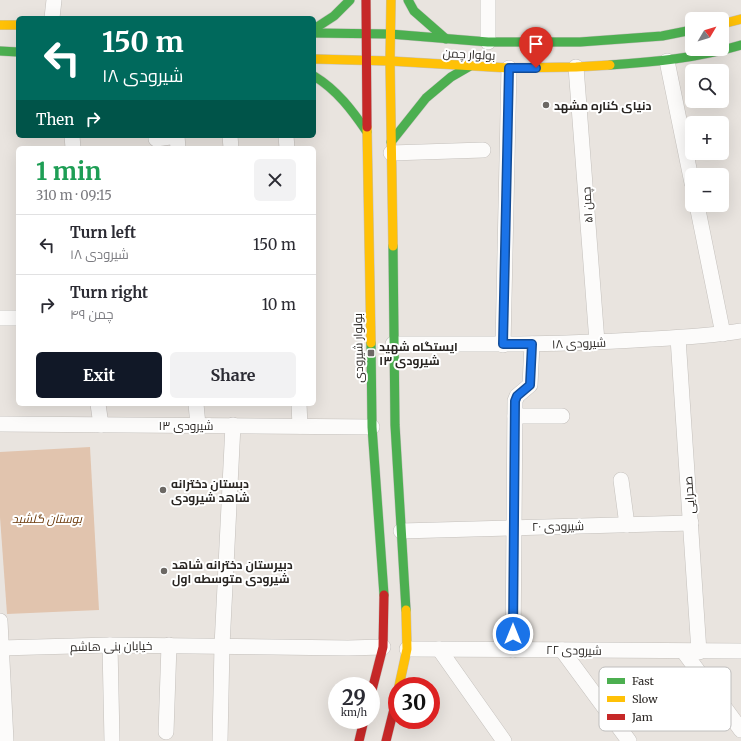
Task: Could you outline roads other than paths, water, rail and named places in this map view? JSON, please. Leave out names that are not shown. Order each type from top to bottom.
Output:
[{"type":"main road","points":[[316,28],[334,16],[350,0]]},
{"type":"main road","name":"بولوار شیرودی","points":[[366,0],[372,426],[384,601],[384,647],[376,677]]},
{"type":"main road","points":[[392,0],[390,61],[393,344],[395,425],[408,649],[402,677]]},
{"type":"main road","points":[[408,0],[414,11],[446,39]]},
{"type":"main road","points":[[729,22],[741,19]]},
{"type":"main road","points":[[0,25],[16,25]]},
{"type":"main road","name":"بولوار چمن","points":[[316,33],[390,34],[488,42],[580,42],[662,36],[685,31]]},
{"type":"main road","name":"بولوار چمن","points":[[316,59],[390,61],[509,68],[576,67],[667,61],[722,51],[741,45]]},
{"type":"main road","points":[[0,51],[16,52]]},
{"type":"main road","points":[[391,147],[426,98],[451,77],[470,66]]},
{"type":"main road","points":[[316,77],[344,98],[367,132]]},
{"type":"main road","points":[[359,741],[362,729]]},
{"type":"main road","points":[[386,741],[389,729]]},
{"type":"street","points":[[52,16],[54,0]]},
{"type":"street","points":[[488,0],[488,42]]},
{"type":"street","points":[[667,61],[689,168]]},
{"type":"street","name":"چمن ۵۱","points":[[576,67],[597,342]]},
{"type":"street","points":[[503,344],[509,68]]},
{"type":"street","points":[[391,147],[482,150]]},
{"type":"street","points":[[698,212],[723,334]]},
{"type":"street","points":[[0,318],[16,318]]},
{"type":"street","name":"شیرودی ۱۸","points":[[393,344],[532,344],[597,342],[678,338],[741,331]]},
{"type":"street","name":"صحرایی","points":[[678,338],[699,652]]},
{"type":"street","points":[[513,650],[515,398],[530,385],[532,344]]},
{"type":"street","points":[[98,406],[100,425]]},
{"type":"street","points":[[196,406],[198,425]]},
{"type":"street","points":[[299,406],[300,426]]},
{"type":"street","points":[[515,416],[562,416]]},
{"type":"street","name":"شیرودی ۱۳","points":[[0,424],[372,426]]},
{"type":"street","points":[[220,741],[222,646],[233,426]]},
{"type":"street","points":[[621,480],[627,525]]},
{"type":"street","name":"شیرودی ۲۰","points":[[401,531],[691,523]]},
{"type":"street","points":[[0,621],[6,741]]},
{"type":"street","points":[[110,645],[112,741]]},
{"type":"street","name":"خیابان بنی هاشم","points":[[1,648],[110,645],[348,648],[384,647]]},
{"type":"street","points":[[166,732],[168,645]]},
{"type":"street","name":"شیرودی ۲۲","points":[[408,649],[741,652]]},
{"type":"street","points":[[438,650],[504,741]]},
{"type":"street","points":[[562,650],[599,700]]},
{"type":"street","points":[[684,652],[695,667]]},
{"type":"street","points":[[731,716],[741,730]]},
{"type":"street","points":[[622,731],[629,741]]},
{"type":"place","name":"دنیای کناره مشهد","points":[[546,105]]},
{"type":"place","name":"ایستگاه شهید شیرودی ۱۳","points":[[371,353]]},
{"type":"place","name":"دبستان دخترانه شاهد شیرودی","points":[[163,490]]},
{"type":"place","name":"دبیرستان دخترانه شاهد شیرودی متوسطه اول","points":[[164,571]]},
{"type":"park label","name":"بوستان گلشید","points":[[47,518]]}]
